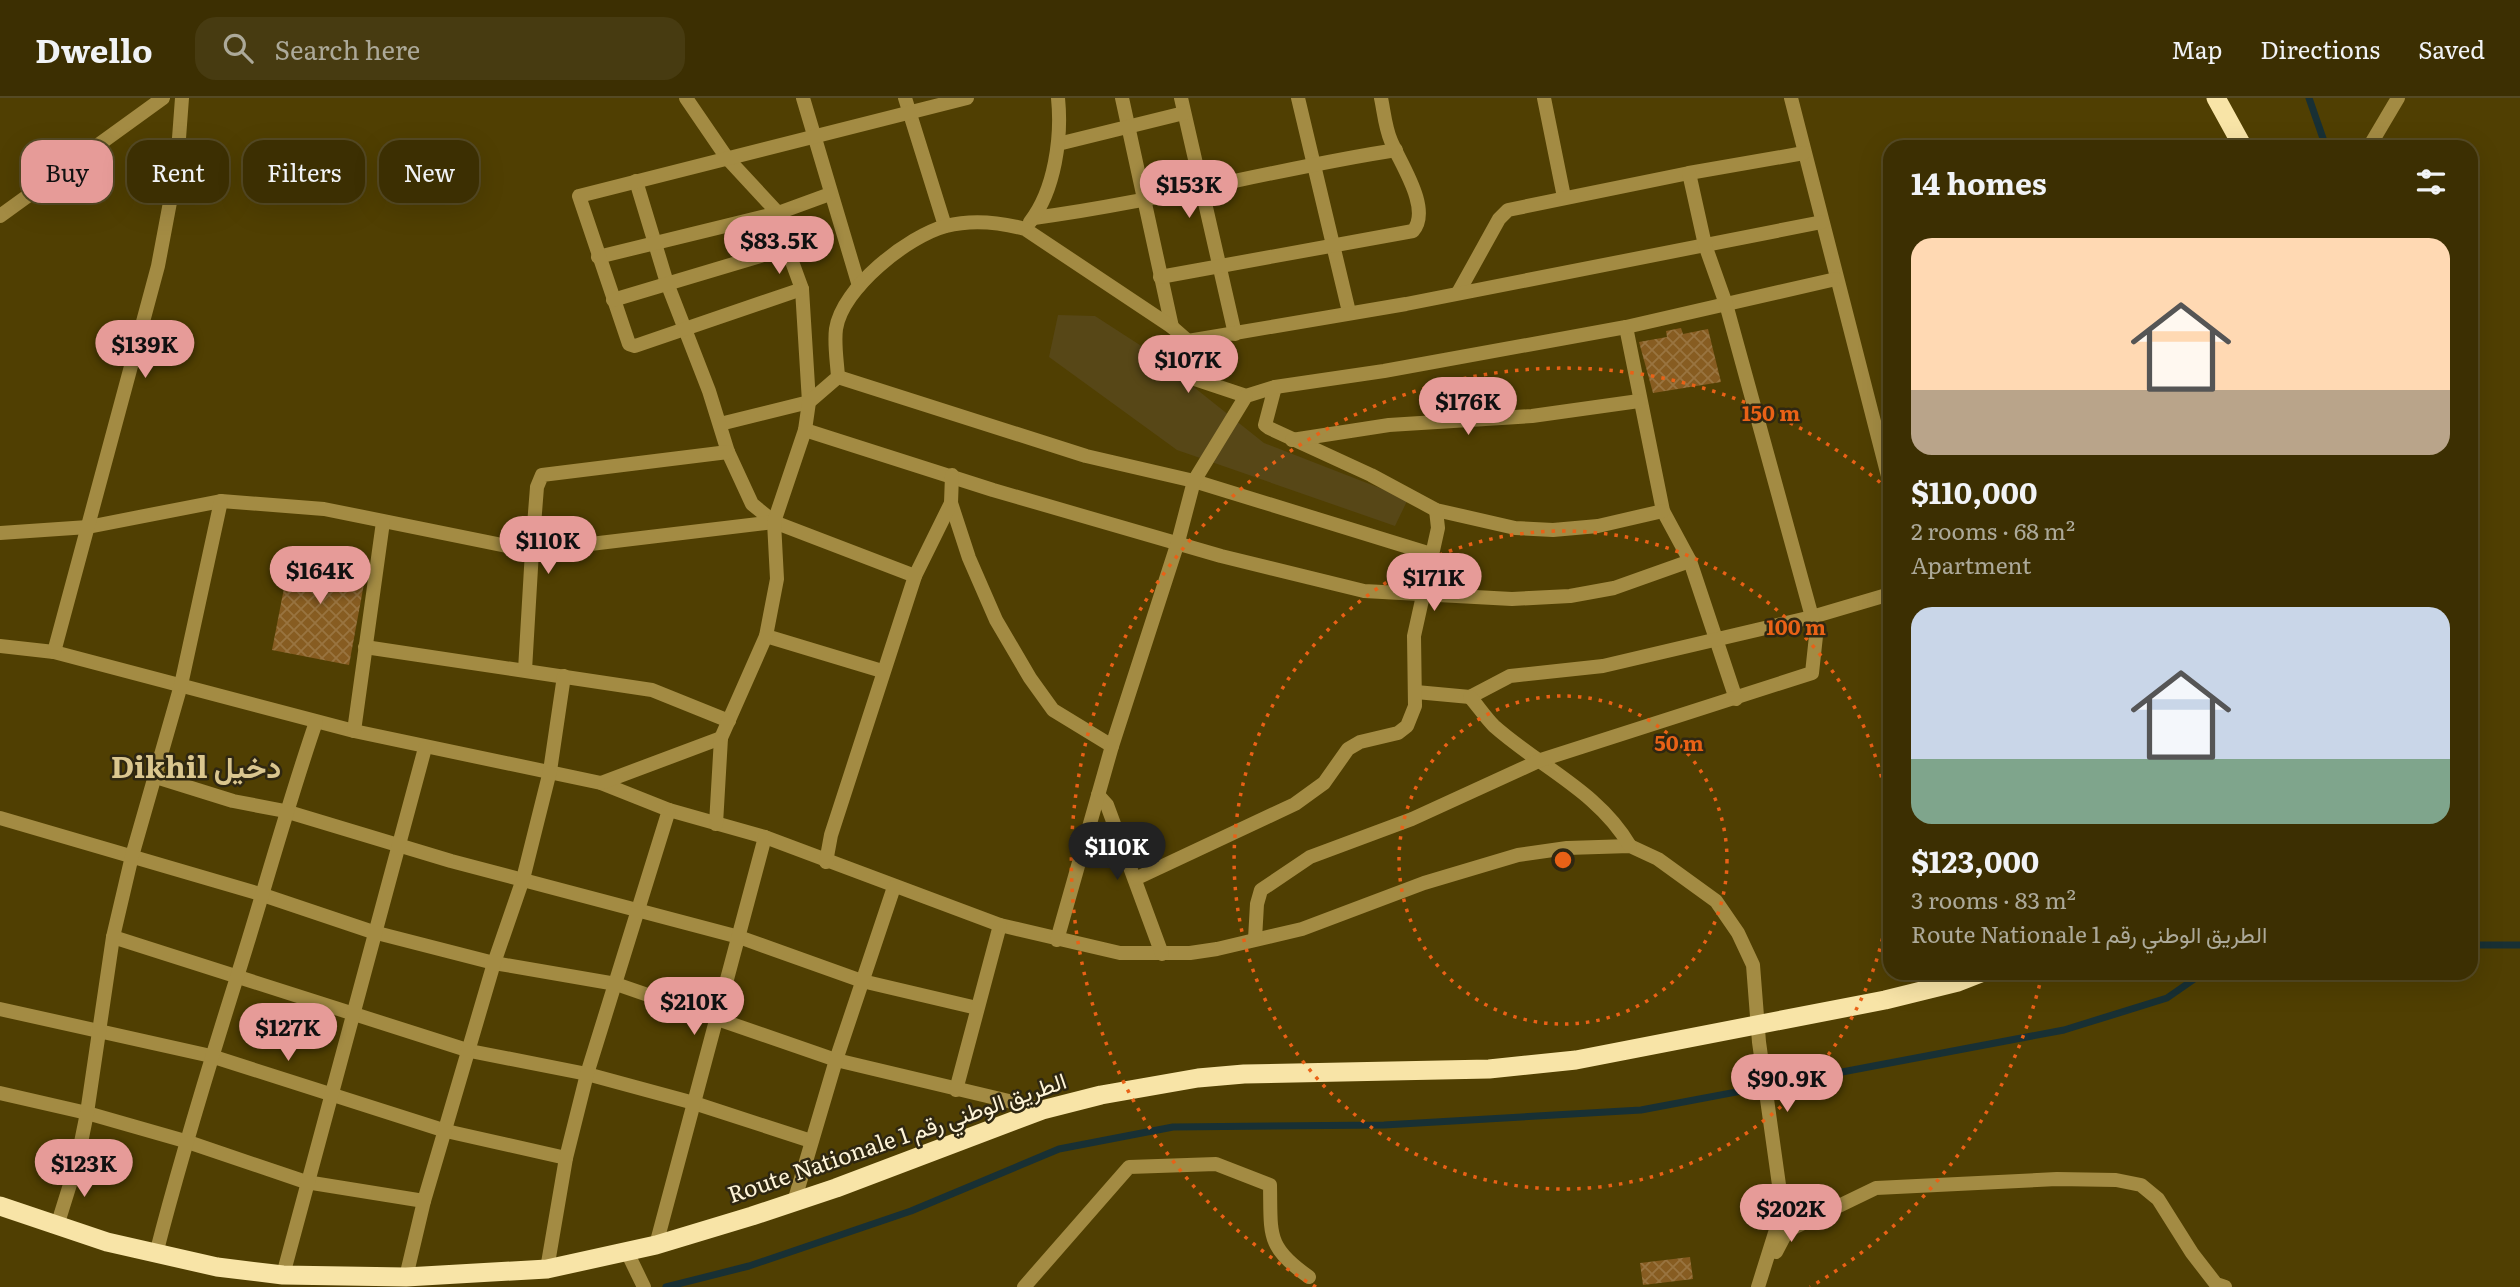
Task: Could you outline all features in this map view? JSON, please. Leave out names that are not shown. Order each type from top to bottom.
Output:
[{"type":"highway","points":[[2216,98],[2240,140]]},
{"type":"highway","name":"Route Nationale الطريق الوطني رقم 1","points":[[0,1206],[57,1226],[156,1254],[217,1267],[283,1275],[406,1278],[547,1269],[656,1245],[794,1202],[1042,1110],[1113,1092],[1198,1078],[1299,1071],[1489,1069],[1576,1060],[1759,1034],[1963,980]]},
{"type":"street","points":[[0,216],[163,98]]},
{"type":"street","points":[[54,652],[158,266],[177,165],[182,98]]},
{"type":"street","points":[[686,98],[727,158],[778,213],[802,289],[809,402],[804,430],[774,522],[776,579],[766,636],[721,738],[716,824]]},
{"type":"street","points":[[803,98],[859,286]]},
{"type":"street","points":[[905,98],[945,226]]},
{"type":"street","points":[[802,289],[684,327],[635,346],[629,344],[579,196],[814,139],[967,98]]},
{"type":"street","points":[[1030,223],[1054,169],[1058,144],[1058,98]]},
{"type":"street","points":[[1122,98],[1172,327]]},
{"type":"street","points":[[1181,98],[1199,188],[1234,334]]},
{"type":"street","points":[[1298,98],[1349,312]]},
{"type":"street","points":[[1160,277],[1413,231],[1419,224],[1420,214],[1408,174],[1386,127],[1381,98]]},
{"type":"street","points":[[1544,98],[1564,197]]},
{"type":"street","points":[[1791,98],[1883,457]]},
{"type":"street","points":[[2373,140],[2398,98]]},
{"type":"street","points":[[1058,144],[1184,113]]},
{"type":"street","points":[[838,377],[836,327],[859,286],[866,276],[925,234],[945,226],[997,222],[1030,223],[1145,201],[1313,163],[1396,150]]},
{"type":"street","points":[[1458,293],[1499,219],[1508,210],[1564,197],[1804,153]]},
{"type":"street","points":[[1255,939],[1257,904],[1261,890],[1310,857],[1412,819],[1541,760],[1812,673],[1815,661],[1812,617],[1726,304],[1705,245],[1689,173]]},
{"type":"street","points":[[636,181],[667,283],[728,452],[752,504],[774,522],[915,576]]},
{"type":"street","points":[[598,257],[778,213],[830,194]]},
{"type":"street","points":[[1188,341],[1458,293],[1822,222]]},
{"type":"street","points":[[1030,223],[1188,341],[1195,379],[1246,397],[1275,387],[1384,371],[1626,327],[1836,279]]},
{"type":"street","points":[[613,300],[787,248]]},
{"type":"street","points":[[1626,327],[1663,511],[1690,561],[1736,699]]},
{"type":"street","points":[[720,424],[809,402],[838,377]]},
{"type":"street","points":[[838,377],[1086,456],[1194,481],[1431,554]]},
{"type":"street","points":[[1275,387],[1265,425],[1290,440],[1371,475],[1436,510],[1515,528],[1553,530],[1598,526],[1663,511]]},
{"type":"street","points":[[1057,940],[1112,746],[1178,542],[1194,481],[1246,397]]},
{"type":"street","points":[[1290,440],[1401,424],[1532,416],[1639,401]]},
{"type":"street","points":[[804,430],[993,490],[1328,584],[1364,591],[1512,599],[1570,596],[1614,588],[1690,561]]},
{"type":"street","points":[[525,670],[537,487],[542,475],[728,452]]},
{"type":"street","points":[[952,475],[951,503],[969,558],[996,620],[1030,678],[1053,710],[1112,746]]},
{"type":"street","points":[[57,1226],[77,1162],[87,1113],[113,937],[132,856],[181,685],[221,501]]},
{"type":"street","points":[[0,533],[88,527],[221,501],[324,509],[532,551],[774,522]]},
{"type":"street","points":[[826,862],[831,835],[882,671],[915,576],[951,503]]},
{"type":"street","points":[[1135,879],[1295,804],[1324,783],[1348,749],[1360,742],[1398,733],[1407,726],[1413,717],[1416,692],[1414,636],[1438,528],[1436,510]]},
{"type":"street","points":[[354,731],[383,522]]},
{"type":"street","points":[[1416,692],[1470,697],[1510,676],[1603,666],[1812,617],[1883,596]]},
{"type":"street","points":[[766,636],[882,671]]},
{"type":"street","points":[[0,646],[54,652],[316,722],[425,748],[601,783],[669,810],[765,837],[1000,925],[1120,953],[1190,953],[1302,929],[1424,883],[1518,855],[1567,848],[1630,846],[1658,859],[1716,901],[1738,933],[1753,965],[1759,1034],[1780,1192],[1779,1220],[1758,1285]]},
{"type":"street","points":[[365,647],[652,690],[729,721]]},
{"type":"street","points":[[406,1278],[424,1202],[494,963],[523,880],[550,771],[564,676]]},
{"type":"street","points":[[1470,697],[1494,725],[1561,775],[1611,818],[1630,846]]},
{"type":"street","points":[[156,1254],[185,1141],[238,976],[285,811],[316,722]]},
{"type":"street","points":[[601,783],[721,738]]},
{"type":"street","points":[[283,1275],[373,932],[401,845],[425,748]]},
{"type":"street","points":[[156,777],[233,801],[285,811],[523,880],[739,937],[862,981],[977,1009]]},
{"type":"street","points":[[1098,795],[1107,805],[1162,954]]},
{"type":"street","points":[[547,1269],[566,1158],[587,1074],[669,810]]},
{"type":"street","points":[[0,818],[260,894],[373,932],[494,963],[616,984],[836,1060],[1042,1110]]},
{"type":"street","points":[[656,1245],[765,837]]},
{"type":"street","points":[[794,1202],[836,1060],[894,887]]},
{"type":"street","points":[[956,1090],[1000,925]]},
{"type":"street","points":[[113,937],[470,1051],[587,1074],[694,1103],[811,1142]]},
{"type":"street","points":[[0,1009],[211,1056],[446,1131],[566,1158]]},
{"type":"street","points":[[0,1093],[87,1113],[185,1141],[306,1182],[424,1202]]},
{"type":"street","points":[[1024,1287],[1129,1167],[1203,1164],[1216,1164],[1270,1185],[1271,1235],[1283,1259],[1309,1278]]},
{"type":"street","points":[[1758,1285],[1787,1231],[1876,1188],[2092,1179],[2141,1185],[2150,1192],[2158,1199],[2192,1253],[2216,1284],[2225,1287]]},
{"type":"street","points":[[627,1252],[644,1287]]},
{"type":"shaded area","points":[[1058,315],[1095,316],[1146,349],[1264,443],[1408,499],[1395,526],[1177,450],[1049,357]]},
{"type":"building","points":[[1681,328],[1683,334],[1708,329],[1721,382],[1653,393],[1639,342],[1667,337],[1666,331]]},
{"type":"building","points":[[292,547],[368,562],[349,665],[272,650]]},
{"type":"building","points":[[1690,1257],[1693,1279],[1643,1285],[1640,1263]]},
{"type":"waterway","points":[[2309,98],[2324,140]]},
{"type":"waterway","points":[[2478,945],[2520,945]]},
{"type":"waterway","points":[[666,1287],[749,1266],[911,1211],[1059,1149],[1173,1127],[1384,1125],[1641,1110],[2064,1030],[2167,998],[2193,980]]},
{"type":"district","name":"Dikhil دخيل","points":[[196,768]]}]
